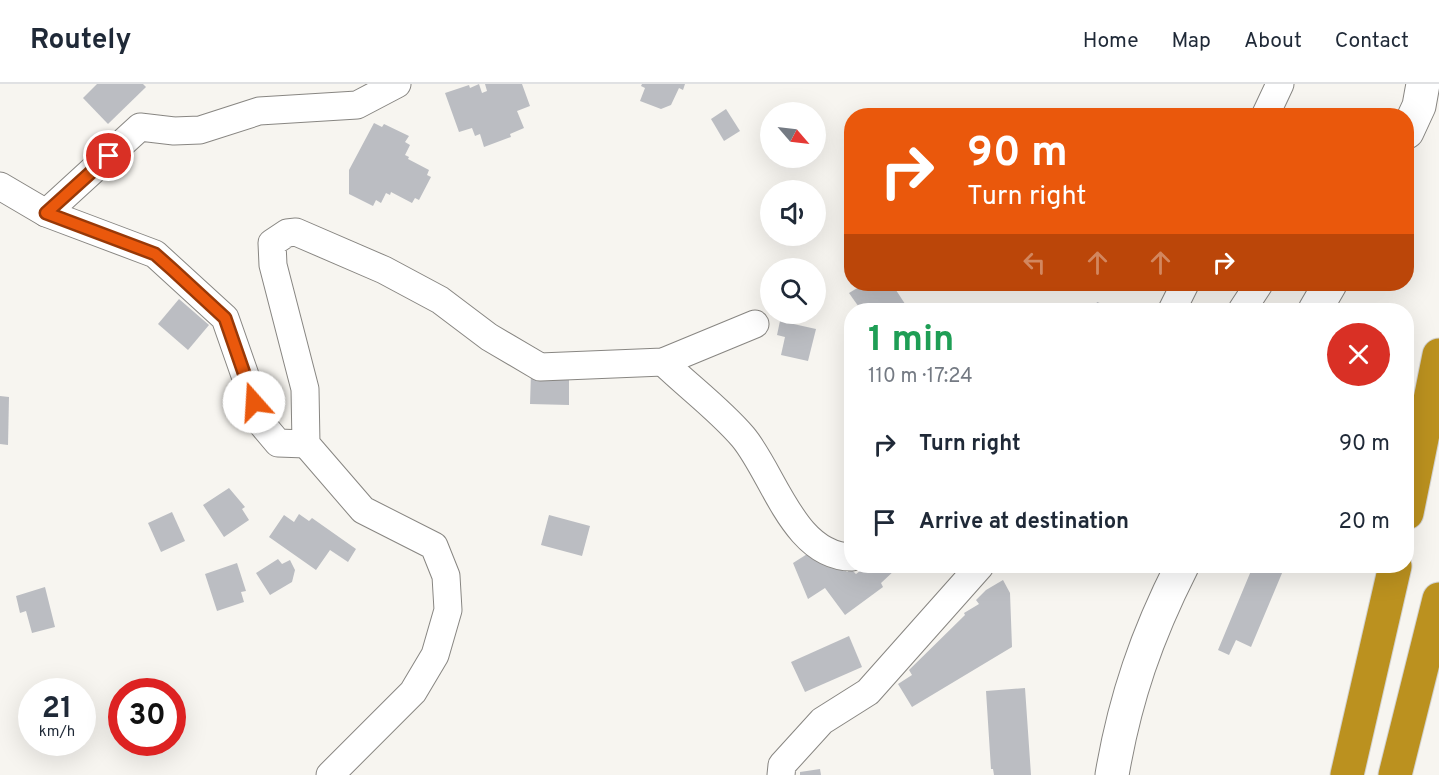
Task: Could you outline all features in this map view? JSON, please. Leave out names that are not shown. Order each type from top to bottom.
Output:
[{"type":"highway","points":[[1414,478],[1439,355]]},
{"type":"highway","points":[[1347,775],[1393,573]]},
{"type":"highway","points":[[1395,775],[1439,598]]},
{"type":"main road","points":[[1414,117],[1419,106],[1423,84]]},
{"type":"main road","points":[[1112,775],[1119,730],[1141,654],[1179,573]]},
{"type":"street","points":[[46,213],[140,127],[174,131],[200,130],[259,111],[357,105],[397,84]]},
{"type":"street","points":[[1269,108],[1280,84]]},
{"type":"street","points":[[0,186],[46,213],[155,254],[225,318],[262,424],[278,443],[306,444]]},
{"type":"street","points":[[330,775],[413,692],[435,655],[448,610],[446,576],[434,546],[363,510],[306,444],[305,388],[273,265],[272,243],[287,233],[296,232],[316,240],[440,300],[489,337],[540,367],[663,362],[755,324]]},
{"type":"street","points":[[663,362],[744,438],[801,533],[836,555],[844,556]]},
{"type":"street","points":[[781,775],[782,765],[822,721],[868,692],[974,573]]},
{"type":"building","points":[[97,84],[143,84],[146,87],[108,124],[83,98]]},
{"type":"building","points":[[479,84],[482,93],[487,91],[485,84],[522,84],[530,106],[517,111],[524,128],[510,134],[511,137],[484,147],[480,134],[475,136],[472,128],[459,132],[445,93]]},
{"type":"building","points":[[642,84],[685,84],[683,90],[679,88],[671,105],[661,109],[640,101],[645,88],[641,86]]},
{"type":"building","points":[[726,109],[740,131],[724,141],[711,119]]},
{"type":"building","points":[[374,123],[382,127],[384,124],[409,136],[405,142],[410,145],[405,155],[409,157],[408,159],[429,170],[427,175],[431,177],[419,200],[415,198],[412,203],[391,192],[390,195],[386,193],[381,203],[376,200],[373,206],[349,194],[349,170]]},
{"type":"building","points":[[852,291],[897,291],[904,303],[856,303],[849,293]]},
{"type":"building","points":[[179,299],[209,325],[188,350],[158,324]]},
{"type":"building","points":[[779,324],[794,324],[816,329],[808,361],[781,355],[785,337],[777,335]]},
{"type":"building","points":[[531,372],[569,373],[569,405],[530,404]]},
{"type":"building","points":[[0,396],[9,397],[8,445],[0,444]]},
{"type":"building","points":[[229,488],[245,507],[242,509],[249,520],[224,537],[203,505]]},
{"type":"building","points":[[172,512],[185,541],[161,552],[148,523]]},
{"type":"building","points":[[299,514],[309,521],[312,518],[356,549],[348,562],[330,550],[316,570],[269,537],[284,515],[294,522]]},
{"type":"building","points":[[549,515],[590,526],[582,556],[541,545]]},
{"type":"building","points":[[812,551],[836,559],[844,568],[844,573],[892,573],[881,583],[883,587],[845,615],[825,588],[808,599],[793,563]]},
{"type":"building","points":[[278,559],[282,564],[290,560],[295,570],[292,582],[270,595],[256,573]]},
{"type":"building","points":[[237,563],[246,591],[241,592],[244,602],[217,611],[205,574]]},
{"type":"building","points":[[1250,573],[1282,573],[1251,647],[1236,640],[1229,655],[1218,650]]},
{"type":"building","points":[[1003,580],[1010,593],[1012,647],[912,707],[898,684],[912,675],[909,670],[965,615],[964,613],[979,604],[976,600],[986,590]]},
{"type":"building","points":[[45,587],[55,627],[32,633],[26,611],[20,613],[16,596]]},
{"type":"building","points":[[849,636],[862,667],[805,692],[791,662]]},
{"type":"building","points":[[1025,688],[1031,775],[994,775],[991,769],[986,691]]},
{"type":"building","points":[[820,769],[821,775],[800,775],[800,772]]},
{"type":"route","points":[[109,156],[46,213],[155,254],[173,270],[225,318],[254,402]]}]
